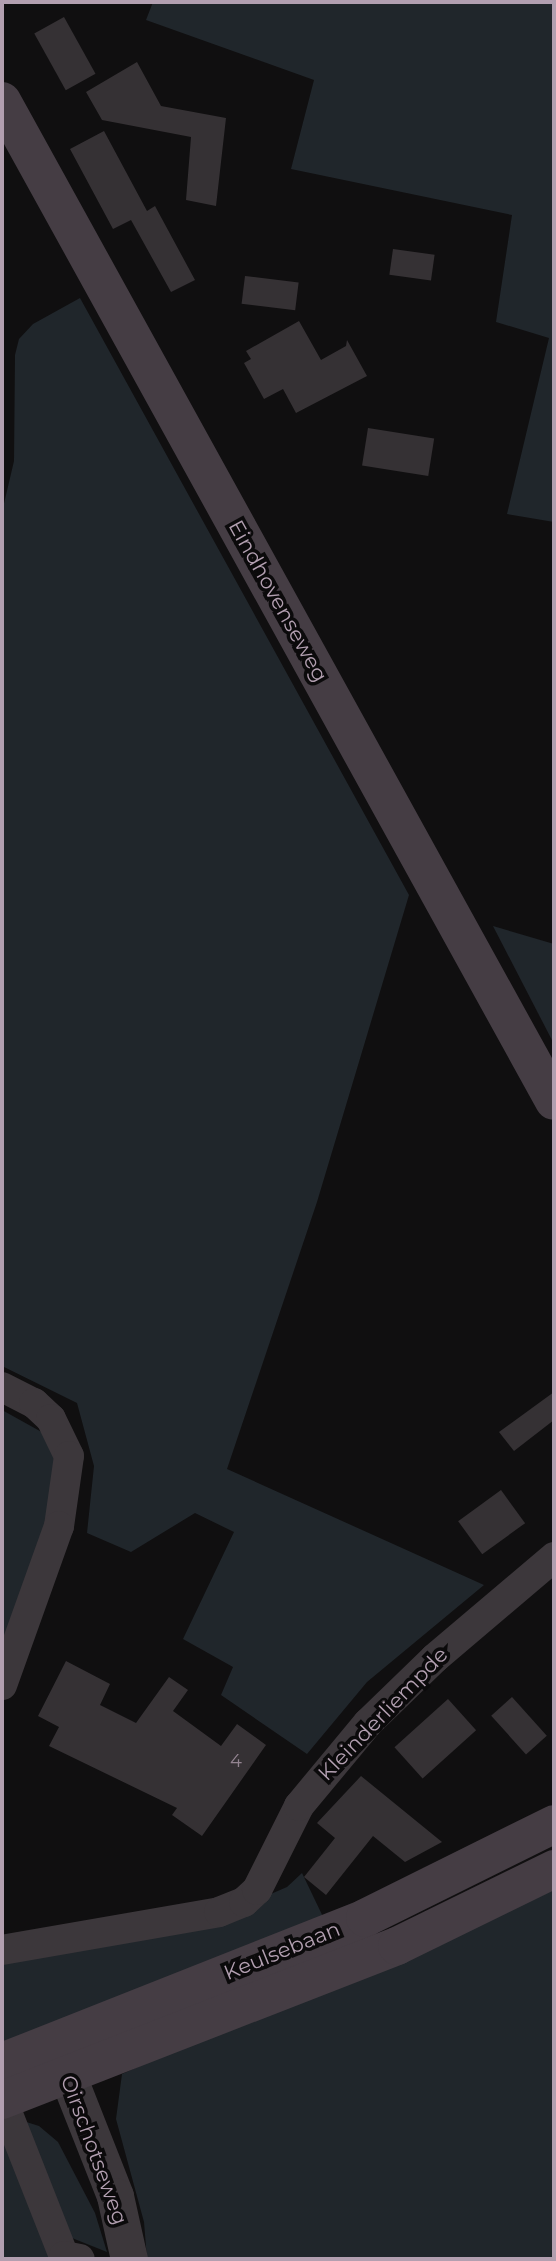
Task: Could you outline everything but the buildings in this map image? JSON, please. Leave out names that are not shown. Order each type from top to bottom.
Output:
[{"type":"main road","name":"Eindhovenseweg","points":[[2,101],[554,1101]]},
{"type":"main road","name":"Keulsebaan","points":[[2,2099],[60,2058],[365,1918],[554,1824]]},
{"type":"main road","name":"Keulsebaan","points":[[2,2062],[60,2058],[397,1945],[554,1869]]},
{"type":"street","points":[[2,1387],[34,1403],[51,1419],[69,1455],[59,1526],[2,1685]]},
{"type":"street","name":"Kleinderliempde","points":[[2,1950],[219,1912],[244,1902],[257,1890],[299,1806],[368,1723],[435,1658],[554,1557]]},
{"type":"street","name":"Oirschotseweg","points":[[60,2058],[114,2196],[129,2259]]},
{"type":"street","points":[[2,2099],[64,2256],[80,2259]]},
{"type":"shaded area","points":[[153,2],[554,2],[554,522],[507,514],[549,338],[496,322],[512,215],[291,169],[314,80],[146,20]]},
{"type":"shaded area","points":[[80,298],[409,895],[317,1202],[227,1469],[484,1585],[367,1682],[307,1754],[221,1695],[233,1667],[183,1639],[234,1532],[195,1513],[131,1552],[87,1533],[94,1466],[77,1403],[2,1366],[2,512],[14,461],[15,355],[19,339],[33,324]]},
{"type":"shaded area","points":[[493,926],[554,944],[554,1044]]},
{"type":"shaded area","points":[[2,1410],[47,1435],[57,1470],[54,1516],[2,1643]]},
{"type":"shaded area","points":[[302,1873],[326,1923],[2,2050],[2,1962],[208,1921],[287,1887]]},
{"type":"shaded area","points":[[554,1883],[554,2259],[147,2259],[144,2222],[116,2119],[122,2074]]},
{"type":"shaded area","points":[[20,2120],[39,2126],[58,2142],[95,2213],[107,2252],[72,2238]]},
{"type":"shaded area","points":[[2,2129],[56,2259],[2,2259]]}]
